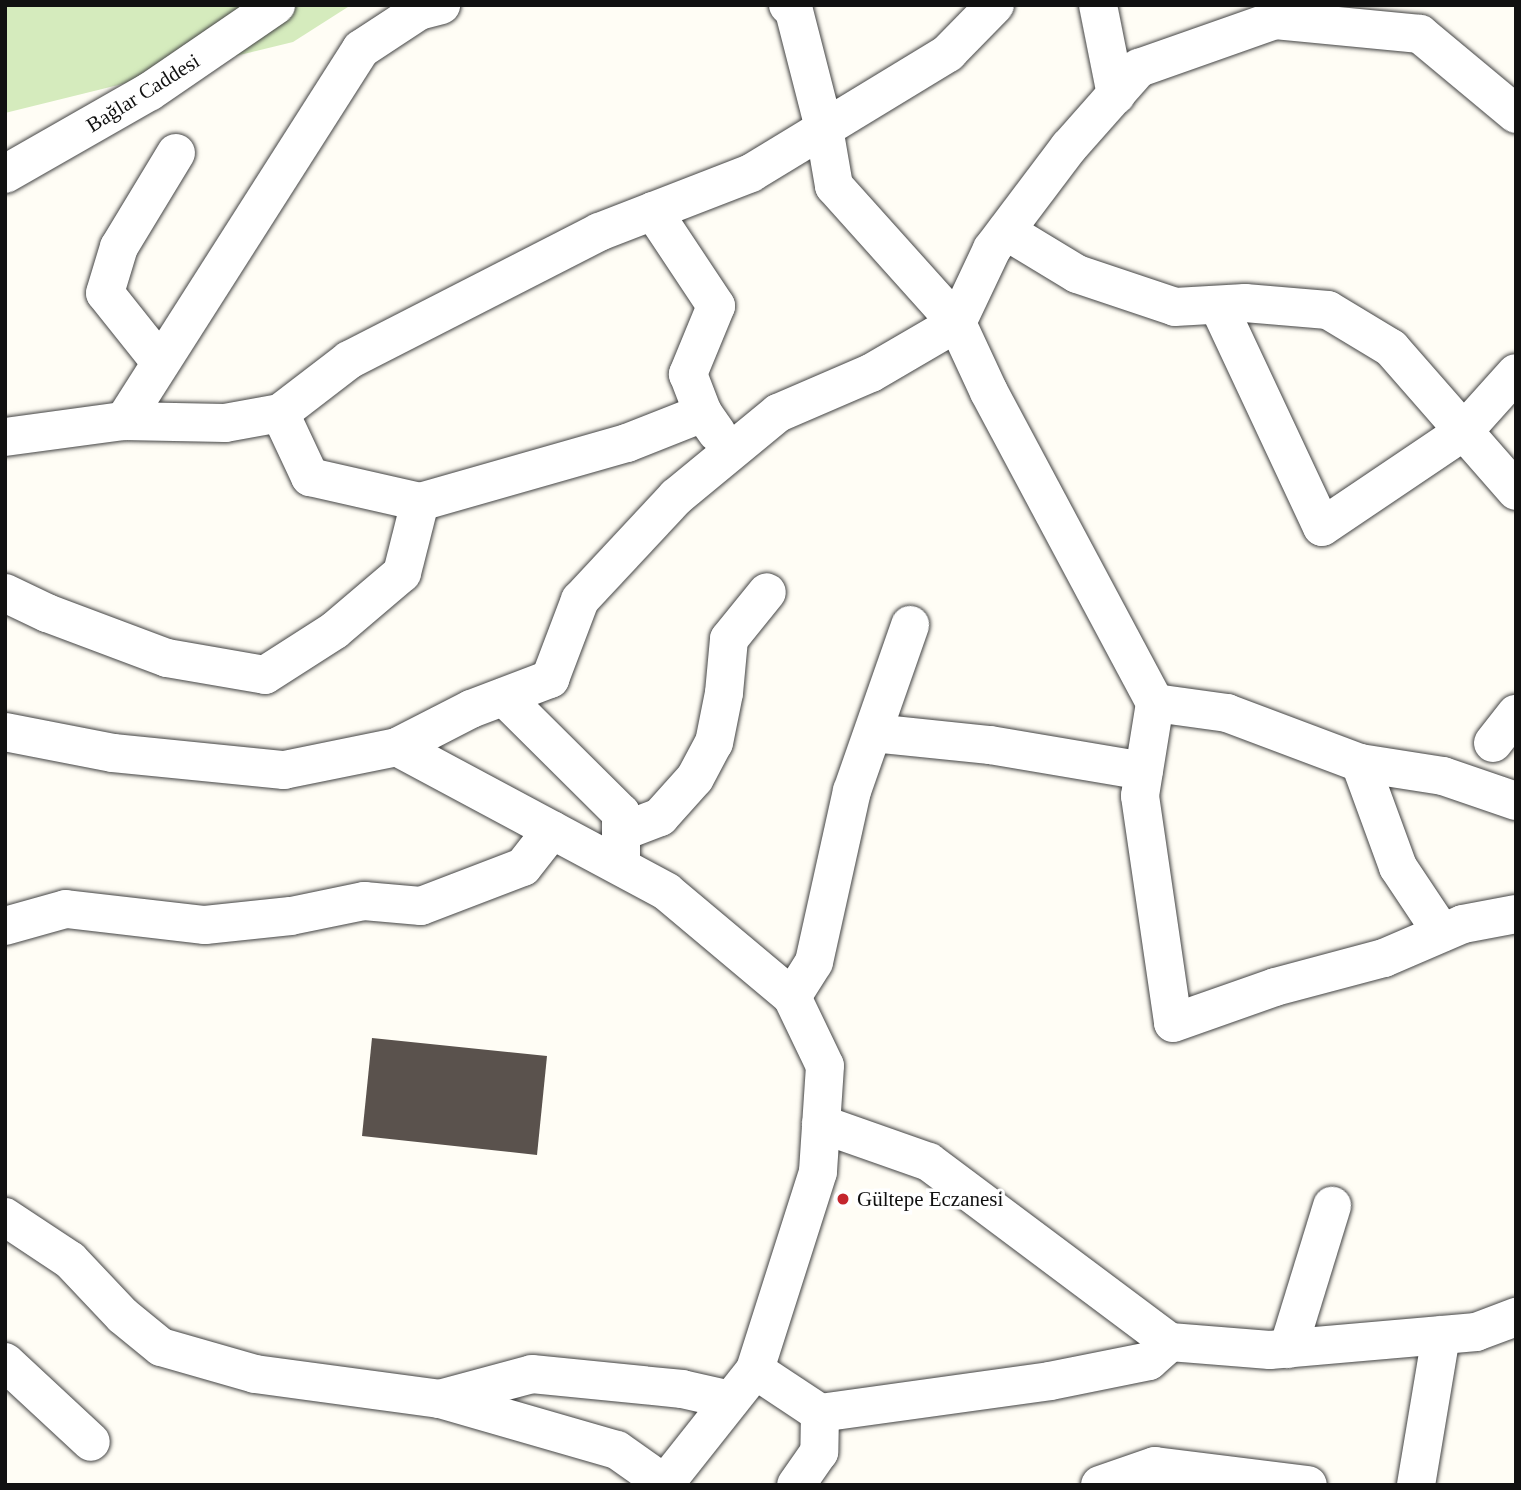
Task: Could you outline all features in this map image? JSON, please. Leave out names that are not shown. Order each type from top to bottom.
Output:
[{"type":"street","name":"Bağlar Caddesi","points":[[5,174],[149,92],[276,5]]},
{"type":"street","points":[[124,421],[361,49],[419,11],[441,5]]},
{"type":"street","points":[[788,5],[794,11],[824,128],[834,186],[957,323],[989,392],[1155,703],[1140,796],[1173,1023],[1275,987],[1384,958],[1463,924],[1516,914]]},
{"type":"street","points":[[5,437],[124,421],[225,423],[280,413],[349,360],[599,232],[751,173],[948,53],[995,5]]},
{"type":"street","points":[[1098,5],[1116,95]]},
{"type":"street","points":[[5,732],[113,753],[284,771],[397,747],[471,709],[550,679],[580,600],[676,497],[778,412],[871,373],[957,323],[992,249],[1069,147],[1139,68],[1275,20],[1419,34],[1516,114]]},
{"type":"street","points":[[1443,53],[1516,75]]},
{"type":"street","points":[[160,362],[105,293],[119,247],[176,153]]},
{"type":"street","points":[[653,211],[716,306],[688,374],[703,413],[731,452]]},
{"type":"street","points":[[1006,231],[1077,274],[1175,307],[1245,303],[1328,310],[1391,348],[1516,491]]},
{"type":"street","points":[[1218,305],[1322,527],[1463,432],[1516,373]]},
{"type":"street","points":[[280,413],[310,477],[420,502],[627,443],[703,413]]},
{"type":"street","points":[[5,593],[47,613],[167,658],[265,675],[335,630],[402,573],[420,502]]},
{"type":"street","points":[[621,849],[660,817],[695,778],[714,743],[724,693],[729,639],[767,592]]},
{"type":"street","points":[[792,997],[814,962],[852,791],[910,625]]},
{"type":"street","points":[[504,697],[621,813],[621,849]]},
{"type":"street","points":[[1155,703],[1227,713],[1360,763],[1443,776],[1516,801]]},
{"type":"street","points":[[873,733],[990,745],[1144,771]]},
{"type":"street","points":[[5,1217],[70,1261],[123,1316],[161,1347],[255,1374],[439,1399],[617,1450],[664,1485],[755,1370],[818,1172],[825,1066],[792,997],[667,892],[621,849],[552,830],[397,747]]},
{"type":"street","points":[[1360,763],[1398,867],[1442,933]]},
{"type":"street","points":[[5,926],[65,909],[205,925],[291,916],[364,901],[421,906],[523,867],[552,830]]},
{"type":"street","points":[[821,1124],[929,1162],[1170,1342],[1288,1349],[1476,1332],[1516,1317]]},
{"type":"street","points":[[1288,1349],[1332,1206]]},
{"type":"street","points":[[1416,1485],[1441,1335]]},
{"type":"street","points":[[755,1370],[820,1413],[1050,1381],[1149,1361],[1170,1342]]},
{"type":"street","points":[[5,1362],[91,1442]]},
{"type":"street","points":[[439,1399],[532,1374],[682,1389],[732,1400]]},
{"type":"street","points":[[796,1485],[819,1452],[820,1413]]},
{"type":"street","points":[[1100,1485],[1155,1466],[1210,1479],[1301,1484]]},
{"type":"green space","points":[[5,5],[351,5],[293,42],[5,113]]},
{"type":"building","points":[[372,1038],[547,1056],[537,1155],[362,1136]]},
{"type":"place","name":"Gültepe Eczanesi","points":[[843,1199]]}]
